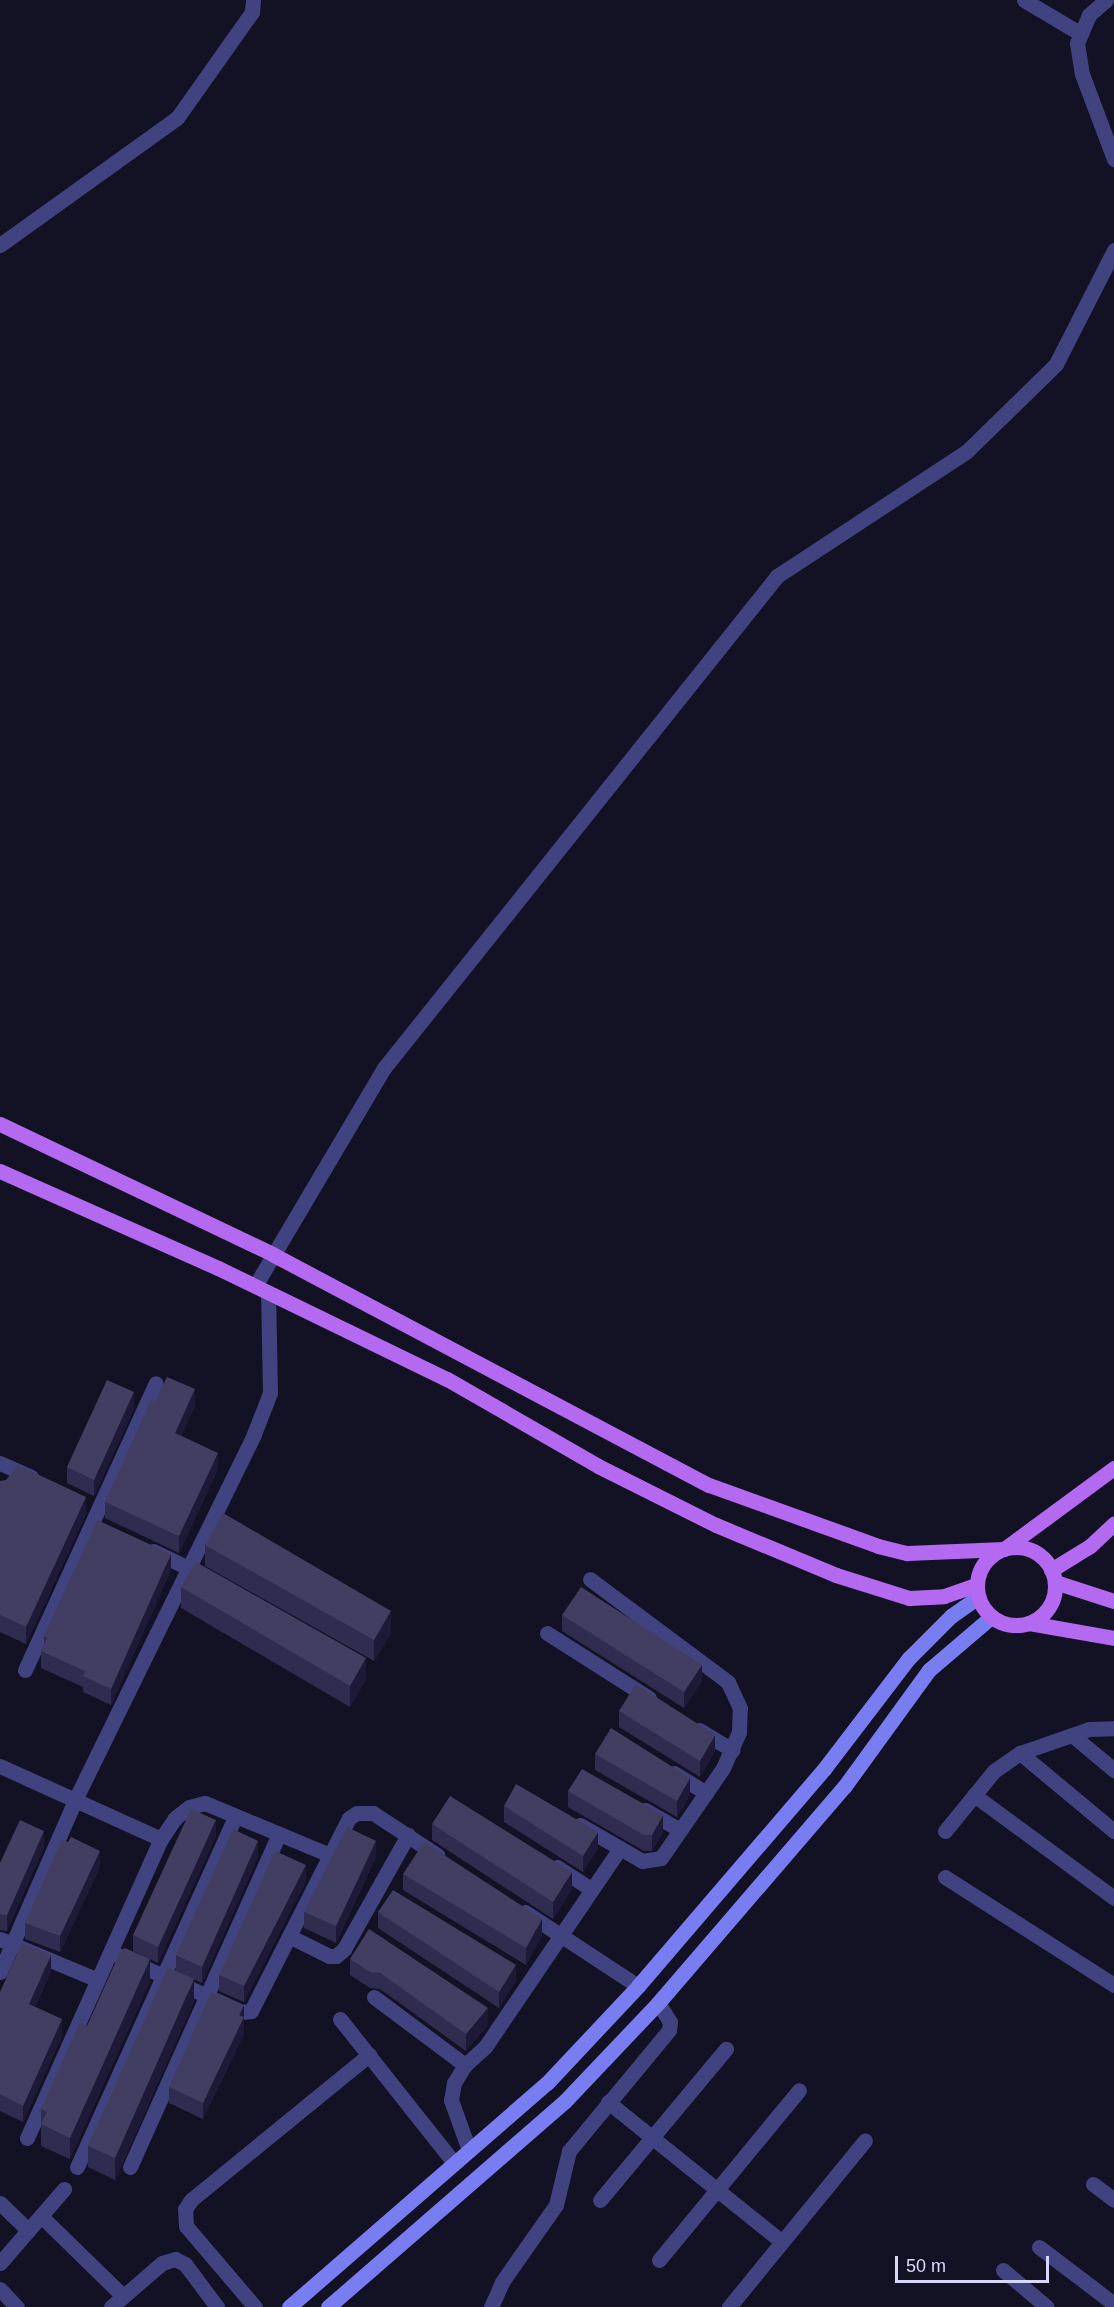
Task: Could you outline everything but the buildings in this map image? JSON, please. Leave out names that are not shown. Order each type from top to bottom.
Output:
[{"type":"main road","points":[[0,1124],[272,1254],[709,1485],[897,1551],[940,1553],[1015,1547],[1037,1553],[1053,1576],[1114,1601]]},
{"type":"main road","points":[[0,1171],[262,1289],[447,1379],[598,1466],[694,1514],[814,1566],[909,1598],[977,1591]]},
{"type":"main road","points":[[1114,1468],[985,1563],[977,1591],[991,1617],[1003,1624],[1029,1623],[1114,1638]]},
{"type":"main road","points":[[1029,1623],[1043,1614],[1052,1599],[1053,1576],[1114,1524]]},
{"type":"street","points":[[0,245],[177,118],[252,12],[254,0]]},
{"type":"street","points":[[1024,0],[1081,34]]},
{"type":"street","points":[[1106,0],[1089,15],[1077,43],[1082,74],[1114,159]]},
{"type":"street","points":[[0,1972],[6,1942],[191,1569],[270,1393],[262,1289],[272,1254],[384,1068],[777,576],[967,451],[1056,364],[1114,250]]},
{"type":"street","points":[[25,1670],[156,1383]]},
{"type":"street","points":[[5,1469],[50,1486]]},
{"type":"street","points":[[79,1500],[111,1532]]},
{"type":"street","points":[[141,1546],[211,1580]]},
{"type":"street","points":[[562,1814],[619,1850],[642,1861],[661,1858],[706,1793],[732,1750],[739,1732],[740,1708],[728,1682],[590,1580]]},
{"type":"street","points":[[289,2307],[547,2083],[639,1986],[824,1769],[909,1658],[977,1591]]},
{"type":"street","points":[[328,2307],[565,2101],[658,2003],[844,1787],[929,1670],[991,1617]]},
{"type":"street","points":[[547,1633],[664,1707]]},
{"type":"street","points":[[683,1719],[732,1750]]},
{"type":"street","points":[[945,1831],[994,1771],[1020,1753],[1072,1735],[1114,1728]]},
{"type":"street","points":[[1072,1735],[1114,1770]]},
{"type":"street","points":[[1020,1753],[1114,1831]]},
{"type":"street","points":[[658,1763],[706,1793]]},
{"type":"street","points":[[0,1766],[161,1839]]},
{"type":"street","points":[[974,1795],[1114,1898]]},
{"type":"street","points":[[27,2138],[161,1839],[175,1818],[189,1807],[205,1803],[330,1855]]},
{"type":"street","points":[[632,1803],[680,1830]]},
{"type":"street","points":[[111,1952],[242,2012],[251,2011],[291,1937],[349,1818],[357,1813],[373,1813],[455,1866]]},
{"type":"street","points":[[77,2167],[235,1817]]},
{"type":"street","points":[[130,2167],[279,1834]]},
{"type":"street","points":[[291,1937],[336,1956],[362,1929],[385,1890],[408,1835]]},
{"type":"street","points":[[469,2150],[451,2100],[454,2083],[465,2065],[485,2047],[497,2019],[526,1976],[560,1935],[619,1850]]},
{"type":"street","points":[[542,1858],[591,1889]]},
{"type":"street","points":[[945,1876],[1114,1985]]},
{"type":"street","points":[[512,1904],[639,1986]]},
{"type":"street","points":[[6,1942],[98,1980]]},
{"type":"street","points":[[374,1997],[465,2065]]},
{"type":"street","points":[[491,2307],[502,2282],[556,2205],[569,2151],[669,2030],[670,2022],[658,2003]]},
{"type":"street","points":[[340,2019],[454,2163]]},
{"type":"street","points":[[600,2200],[726,2049]]},
{"type":"street","points":[[255,2307],[186,2226],[185,2209],[191,2200],[369,2055]]},
{"type":"street","points":[[659,2260],[799,2090]]},
{"type":"street","points":[[608,2102],[782,2242]]},
{"type":"street","points":[[729,2307],[865,2140]]},
{"type":"street","points":[[1093,2184],[1114,2200]]},
{"type":"street","points":[[0,2263],[63,2189]]},
{"type":"street","points":[[0,2203],[28,2230]]},
{"type":"street","points":[[40,2216],[123,2296]]},
{"type":"street","points":[[1039,2247],[1114,2304]]},
{"type":"street","points":[[111,2307],[162,2263],[175,2259],[185,2264],[217,2307]]},
{"type":"street","points":[[1003,2270],[1047,2307]]},
{"type":"street","points":[[0,2289],[17,2307]]}]
